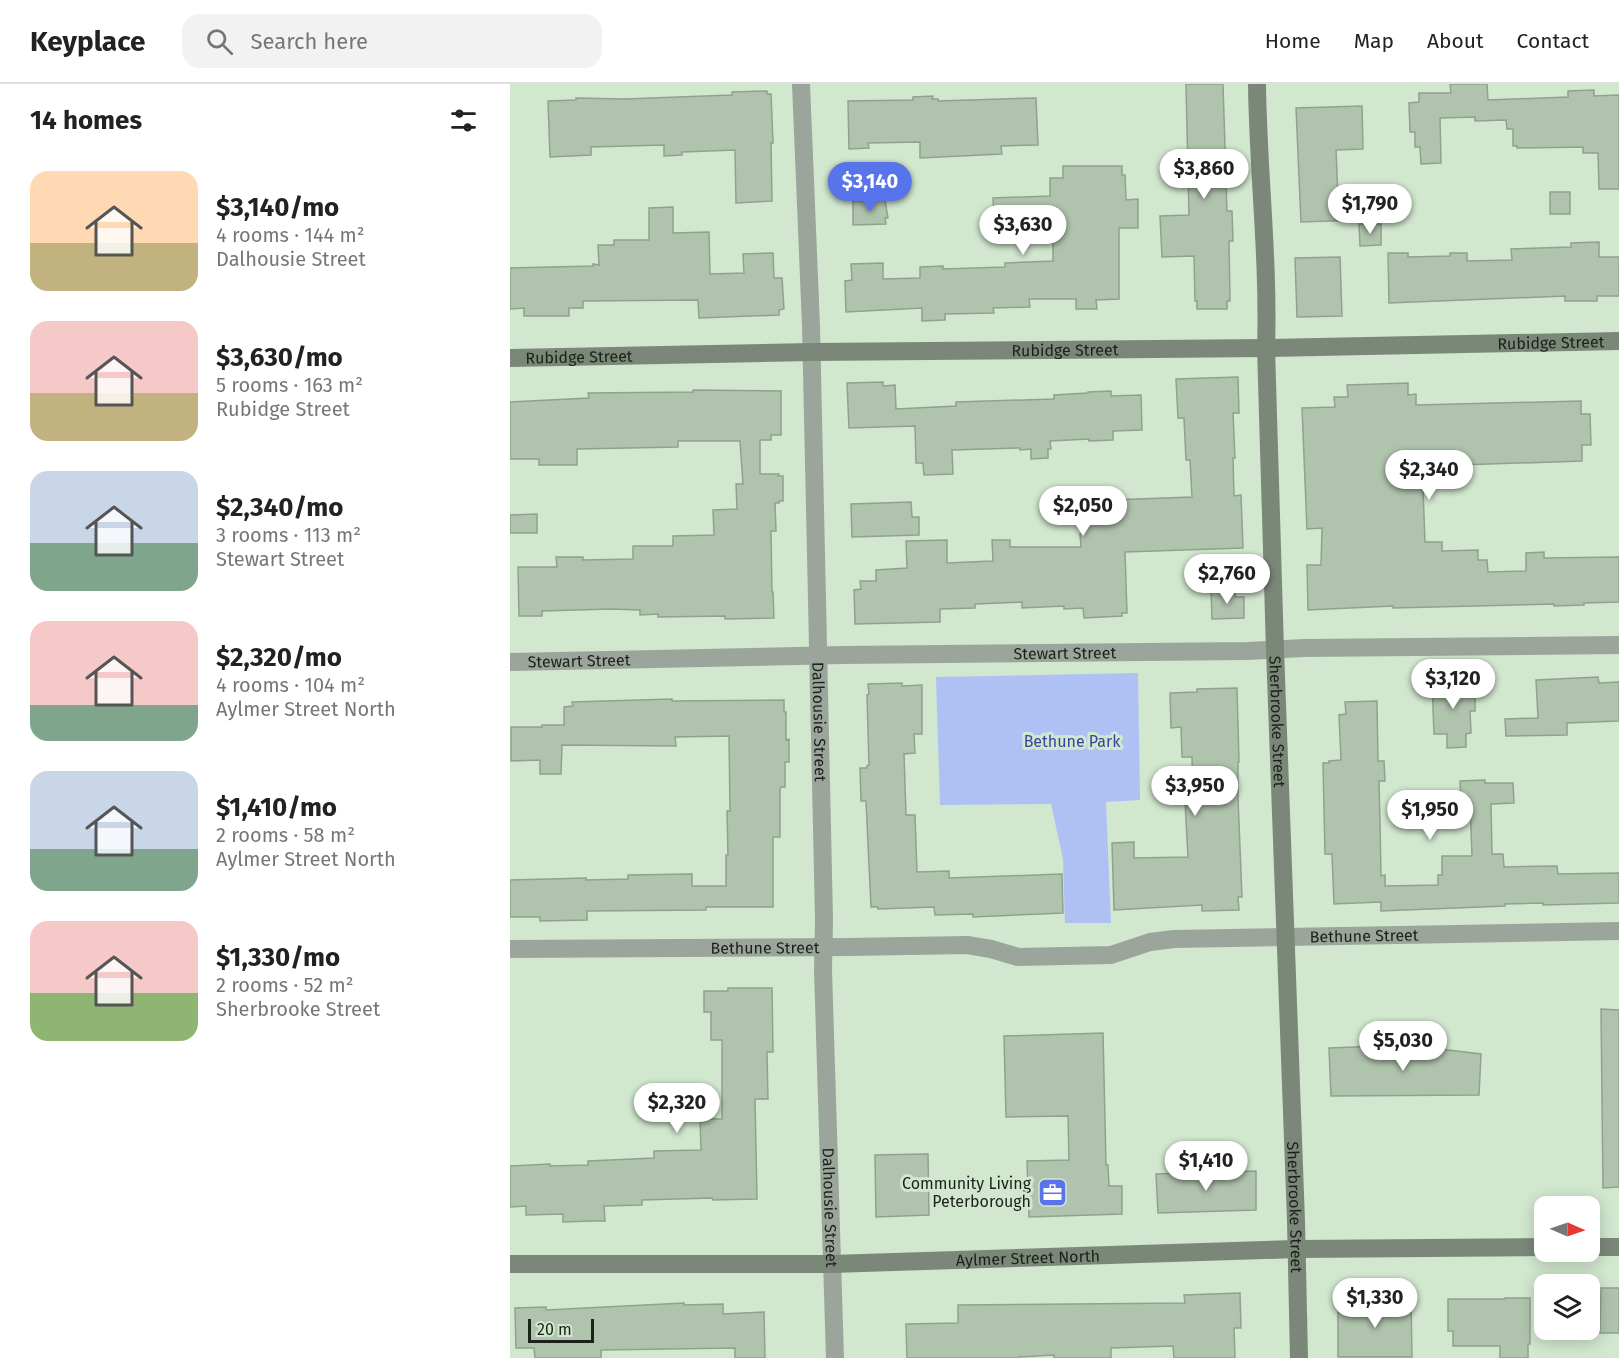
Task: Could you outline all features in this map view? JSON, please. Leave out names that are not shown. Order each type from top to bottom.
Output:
[{"type":"main road","name":"Sherbrooke Street","points":[[1257,84],[1267,321],[1275,650],[1299,1358]]},
{"type":"main road","name":"Rubidge Street","points":[[510,358],[1619,341]]},
{"type":"main road","name":"Aylmer Street North","points":[[510,1264],[832,1264],[1296,1249],[1534,1247]]},
{"type":"main road","points":[[1600,1247],[1619,1247]]},
{"type":"street","name":"Dalhousie Street","points":[[801,84],[811,352],[823,947],[835,1358]]},
{"type":"street","name":"Stewart Street","points":[[510,662],[818,655],[1619,645]]},
{"type":"street","name":"Bethune Street","points":[[510,949],[967,945],[1018,957],[1111,955],[1150,942],[1174,939],[1619,931]]},
{"type":"green space","name":"Bethune Park","points":[[1138,673],[1140,800],[1106,802],[1111,923],[1065,923],[1063,859],[1051,804],[940,805],[936,677]]},
{"type":"building","points":[[1186,84],[1223,84],[1227,211],[1232,211],[1233,241],[1229,241],[1230,301],[1227,301],[1227,309],[1197,309],[1194,256],[1162,257],[1160,216],[1189,215]]},
{"type":"building","points":[[1450,84],[1487,84],[1488,100],[1568,97],[1568,91],[1594,90],[1594,96],[1619,95],[1619,189],[1599,189],[1598,153],[1583,153],[1583,147],[1517,148],[1513,146],[1513,129],[1507,129],[1506,120],[1475,121],[1475,117],[1440,118],[1441,163],[1421,164],[1420,147],[1415,147],[1415,132],[1410,132],[1409,103],[1419,102],[1419,93],[1451,93]]},
{"type":"building","points":[[767,91],[767,94],[771,94],[772,201],[736,203],[735,150],[682,152],[682,155],[664,156],[664,145],[591,147],[591,155],[550,157],[548,101],[576,100],[576,98],[625,99],[732,95],[732,92]]},
{"type":"building","points":[[933,96],[932,99],[938,99],[938,101],[1036,98],[1038,145],[1001,146],[1002,154],[920,158],[920,142],[868,143],[869,148],[849,149],[848,101],[913,100],[913,97]]},
{"type":"building","points":[[1362,106],[1363,149],[1336,150],[1338,197],[1355,197],[1356,220],[1301,222],[1296,108]]},
{"type":"building","points":[[1063,166],[1122,166],[1122,175],[1125,175],[1126,200],[1138,199],[1138,228],[1119,228],[1119,299],[1096,300],[1097,309],[1076,309],[1076,299],[1029,299],[1030,307],[993,308],[994,313],[945,314],[945,320],[922,321],[922,308],[846,312],[845,281],[852,280],[851,264],[883,263],[883,279],[920,278],[920,267],[943,266],[943,269],[1005,267],[1005,263],[1053,261],[1053,216],[994,218],[993,198],[1050,196],[1050,178],[1063,178]]},
{"type":"building","points":[[1550,192],[1570,192],[1570,214],[1550,214]]},
{"type":"building","points":[[885,200],[888,218],[885,218],[886,224],[853,225],[853,201]]},
{"type":"building","points":[[673,207],[673,233],[709,232],[710,274],[744,273],[743,254],[773,253],[774,278],[782,278],[784,309],[779,310],[779,315],[699,318],[698,300],[583,301],[583,308],[569,308],[569,316],[524,316],[524,308],[510,309],[510,268],[599,265],[598,245],[614,245],[614,240],[649,240],[649,208]]},
{"type":"building","points":[[1359,224],[1381,224],[1381,245],[1360,246]]},
{"type":"building","points":[[1599,242],[1599,257],[1619,257],[1619,296],[1597,296],[1597,301],[1565,301],[1565,296],[1389,303],[1388,253],[1408,253],[1408,257],[1450,256],[1450,253],[1467,253],[1467,261],[1512,260],[1511,249],[1571,247],[1571,243]]},
{"type":"building","points":[[1340,257],[1342,316],[1297,317],[1295,258]]},
{"type":"building","points":[[1238,377],[1239,413],[1233,413],[1234,496],[1241,495],[1243,548],[1125,552],[1127,613],[1122,613],[1122,616],[1084,618],[1083,608],[1064,609],[1064,606],[1022,608],[1022,602],[975,604],[975,608],[940,609],[940,622],[855,624],[854,590],[861,589],[860,581],[876,581],[876,570],[907,568],[906,541],[947,540],[947,563],[993,561],[992,540],[1010,540],[1010,547],[1081,547],[1082,501],[1192,497],[1190,460],[1186,460],[1184,418],[1178,418],[1176,379]]},
{"type":"building","points":[[883,382],[883,386],[895,385],[896,409],[956,406],[956,402],[1054,399],[1054,395],[1088,392],[1111,391],[1111,396],[1141,395],[1142,430],[1113,431],[1113,440],[1050,441],[1051,449],[1048,449],[1048,458],[1031,459],[1031,449],[1020,450],[1020,448],[952,450],[953,474],[924,475],[923,463],[916,463],[915,426],[849,428],[847,383]]},
{"type":"building","points":[[1408,383],[1408,395],[1416,394],[1416,405],[1581,401],[1581,414],[1590,414],[1591,445],[1582,445],[1582,461],[1459,465],[1459,460],[1422,462],[1425,542],[1442,542],[1442,551],[1478,550],[1478,560],[1487,560],[1488,572],[1526,571],[1526,553],[1544,552],[1544,558],[1619,557],[1619,602],[1554,606],[1554,604],[1393,608],[1393,606],[1308,610],[1307,565],[1321,565],[1322,528],[1307,529],[1302,408],[1335,407],[1334,397],[1348,397],[1347,385]]},
{"type":"building","points":[[693,390],[781,391],[781,435],[771,435],[771,440],[760,440],[760,474],[783,476],[783,501],[775,503],[776,531],[771,531],[774,618],[658,617],[658,614],[640,615],[640,610],[611,609],[542,611],[542,616],[519,616],[518,567],[557,567],[556,557],[583,557],[583,560],[633,559],[633,546],[673,546],[673,536],[714,535],[713,510],[737,509],[736,484],[743,484],[740,441],[678,441],[678,447],[577,449],[577,465],[539,465],[539,459],[510,459],[510,402],[589,398],[588,393],[693,392]]},
{"type":"building","points":[[911,502],[912,517],[919,517],[919,535],[852,537],[851,504]]},
{"type":"building","points":[[537,514],[537,533],[510,533],[510,515]]},
{"type":"building","points":[[1235,589],[1235,597],[1244,597],[1244,618],[1212,619],[1211,590]]},
{"type":"building","points":[[1598,677],[1599,683],[1619,682],[1619,721],[1567,723],[1567,735],[1506,736],[1505,719],[1538,718],[1536,680]]},
{"type":"building","points":[[1475,680],[1475,711],[1470,711],[1471,733],[1466,734],[1466,747],[1447,748],[1447,734],[1434,734],[1432,681]]},
{"type":"building","points":[[902,683],[902,686],[922,685],[922,734],[914,734],[915,753],[904,754],[906,815],[915,815],[917,872],[949,871],[949,878],[1062,874],[1063,913],[973,917],[973,914],[935,915],[934,907],[878,909],[878,907],[871,907],[866,801],[861,801],[860,768],[867,768],[869,765],[868,684]]},
{"type":"building","points":[[1237,688],[1242,897],[1238,897],[1239,910],[1202,911],[1202,905],[1114,910],[1112,843],[1134,842],[1134,858],[1188,857],[1185,801],[1193,801],[1192,757],[1182,757],[1181,727],[1171,728],[1170,693],[1197,692],[1197,689]]},
{"type":"building","points":[[672,699],[672,701],[784,700],[786,740],[789,739],[789,762],[785,762],[785,787],[780,789],[780,837],[773,837],[773,907],[587,911],[587,920],[540,921],[540,917],[510,917],[510,880],[628,879],[628,875],[692,874],[692,886],[726,886],[727,811],[730,811],[729,736],[675,737],[676,746],[562,745],[561,774],[540,774],[540,760],[511,761],[511,727],[564,725],[564,707],[573,706],[572,702]]},
{"type":"building","points":[[1377,701],[1378,761],[1384,761],[1385,781],[1379,781],[1381,876],[1385,875],[1385,886],[1438,885],[1438,875],[1442,875],[1442,856],[1472,856],[1470,804],[1461,805],[1460,781],[1485,780],[1485,783],[1513,783],[1514,803],[1491,804],[1492,854],[1503,854],[1504,867],[1557,866],[1558,874],[1619,873],[1619,903],[1505,904],[1505,906],[1381,911],[1381,902],[1334,904],[1332,854],[1325,854],[1323,763],[1341,760],[1339,715],[1346,714],[1345,702]]},
{"type":"building","points":[[728,988],[772,988],[773,1052],[767,1052],[768,1099],[755,1099],[757,1199],[642,1200],[642,1205],[604,1206],[605,1221],[563,1222],[563,1214],[526,1215],[526,1206],[510,1207],[510,1166],[588,1165],[588,1161],[654,1158],[654,1151],[701,1150],[700,1119],[722,1119],[722,1040],[711,1040],[711,1012],[704,1012],[704,991],[728,991]]},
{"type":"building","points":[[1601,1009],[1619,1010],[1619,1187],[1603,1188]]},
{"type":"building","points":[[1103,1033],[1106,1165],[1108,1165],[1109,1186],[1122,1186],[1122,1214],[1029,1217],[1027,1161],[1069,1160],[1068,1116],[1006,1117],[1004,1036]]},
{"type":"building","points":[[1406,1045],[1481,1054],[1479,1095],[1331,1096],[1329,1048]]},
{"type":"building","points":[[928,1154],[929,1215],[876,1217],[875,1155]]},
{"type":"building","points":[[1256,1171],[1256,1210],[1158,1213],[1156,1174]]},
{"type":"building","points":[[1601,1288],[1619,1288],[1619,1333],[1600,1333]]},
{"type":"building","points":[[1240,1293],[1241,1328],[1234,1328],[1235,1358],[1174,1358],[1173,1346],[1111,1348],[1111,1358],[1054,1358],[1054,1355],[1019,1358],[907,1358],[906,1324],[958,1323],[958,1305],[1185,1303],[1184,1295]]},
{"type":"building","points":[[1530,1298],[1528,1358],[1500,1358],[1500,1346],[1453,1346],[1453,1331],[1448,1331],[1448,1299]]},
{"type":"building","points":[[1411,1300],[1412,1357],[1338,1357],[1338,1301]]},
{"type":"building","points":[[684,1303],[684,1305],[723,1304],[723,1314],[764,1312],[765,1358],[735,1358],[735,1348],[601,1350],[601,1358],[535,1358],[534,1348],[516,1348],[515,1308],[546,1307],[546,1310]]},
{"type":"place","name":"Community Living Peterborough","points":[[1052,1192]]}]
